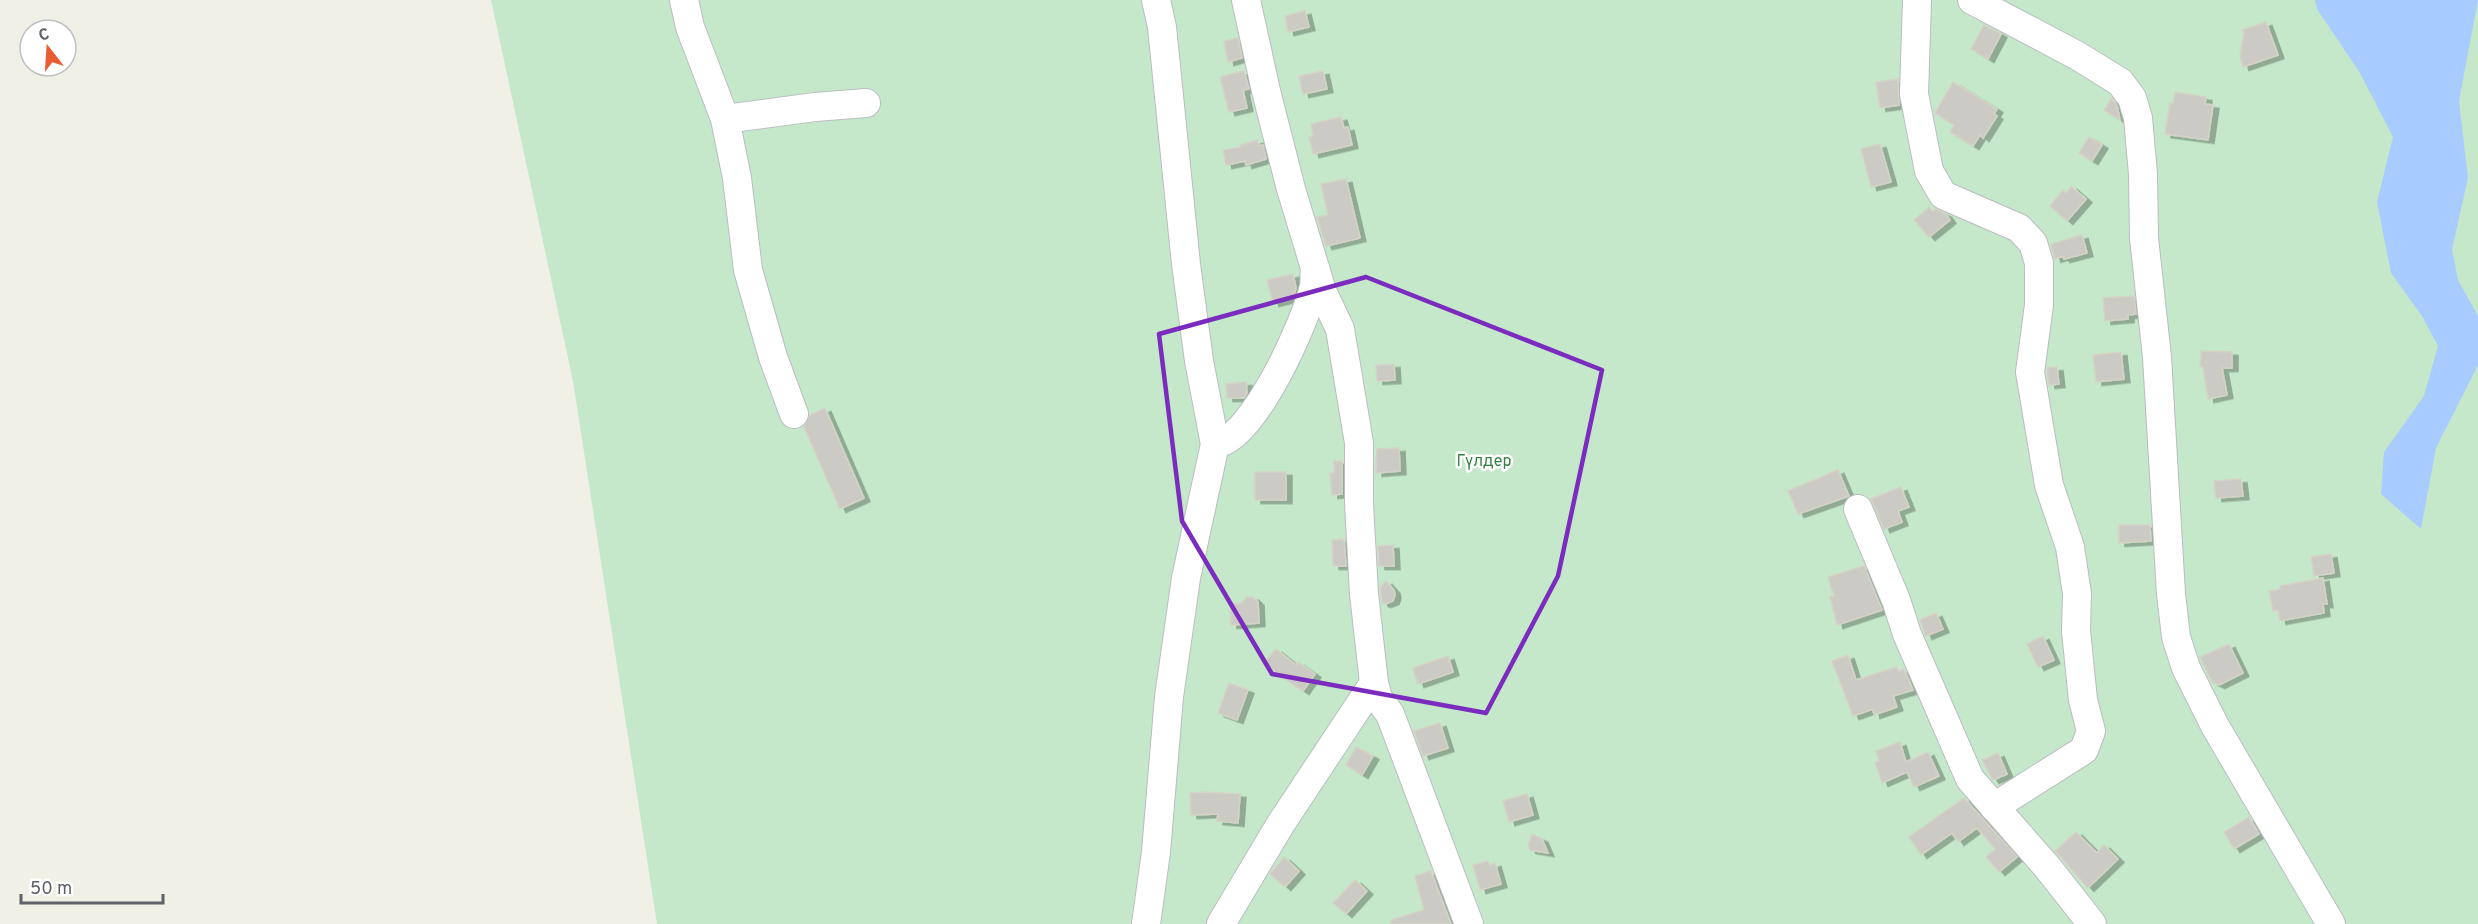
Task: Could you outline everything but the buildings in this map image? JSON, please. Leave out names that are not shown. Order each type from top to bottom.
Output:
[{"type":"street","points":[[684,0],[690,27],[725,119],[737,177],[748,270],[773,357],[794,414]]},
{"type":"street","points":[[1146,924],[1156,852],[1169,697],[1182,599],[1215,444],[1199,361],[1186,264],[1162,27],[1156,0]]},
{"type":"street","points":[[1246,0],[1291,189],[1322,291],[1340,329],[1359,443],[1359,503],[1364,594],[1374,682],[1378,698],[1390,714],[1469,924]]},
{"type":"street","points":[[1917,0],[1914,94],[1929,171],[1943,195],[2019,228],[2033,243],[2039,263],[2038,305],[2030,372],[2049,485],[2070,547],[2077,594],[2076,631],[2083,700],[2091,731],[2084,750],[1994,807]]},
{"type":"street","points":[[1971,0],[2078,56],[2120,82],[2132,98],[2138,118],[2144,174],[2144,237],[2157,357],[2170,594],[2176,637],[2186,668],[2215,726],[2331,924]]},
{"type":"street","points":[[725,119],[866,103]]},
{"type":"street","points":[[1215,444],[1223,443],[1247,421],[1272,386],[1301,324],[1314,285],[1315,266]]},
{"type":"street","points":[[1858,509],[1896,600],[1907,634],[1970,779],[2048,868],[2092,924]]},
{"type":"street","points":[[1221,924],[1280,825],[1374,682]]},
{"type":"highlighted area","points":[[1366,277],[1602,370],[1558,576],[1486,713],[1272,674],[1182,521],[1159,334]]},
{"type":"green space","name":"Гүлдер","points":[[491,0],[2478,0],[2478,924],[657,924],[573,381]]},
{"type":"water","points":[[2315,0],[2478,0],[2459,101],[2468,178],[2452,249],[2458,280],[2478,316],[2478,365],[2436,448],[2421,529],[2381,494],[2384,452],[2424,396],[2438,346],[2422,316],[2391,273],[2377,202],[2393,137],[2360,73],[2317,9]]}]
